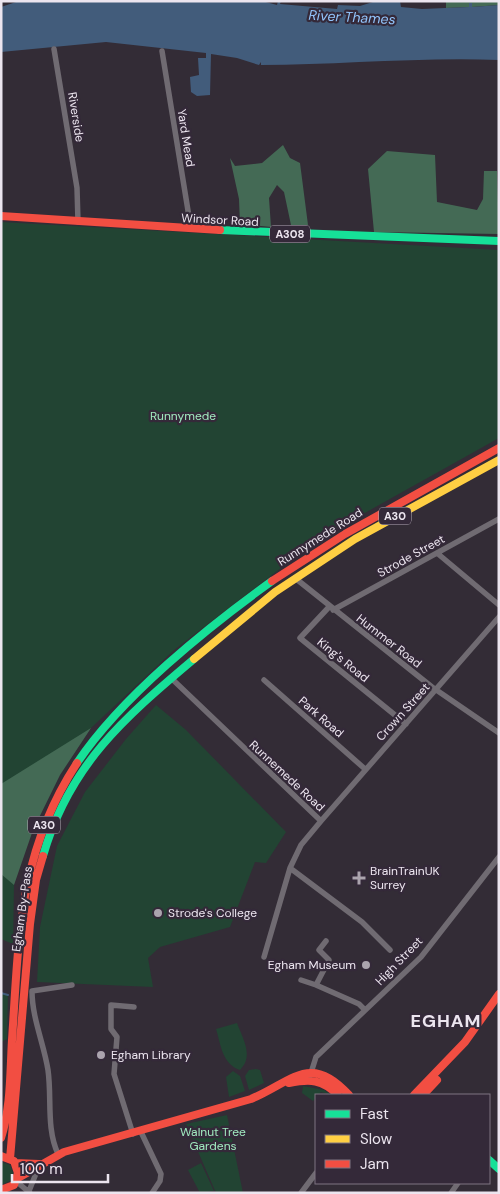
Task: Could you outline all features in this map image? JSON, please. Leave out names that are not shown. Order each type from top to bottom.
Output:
[{"type":"main road","name":"Windsor Road","points":[[1,216],[346,238],[499,241]]},
{"type":"main road","name":"Runnymede Road","points":[[167,666],[230,612],[293,566],[373,517],[499,448]]},
{"type":"main road","name":"Runnymede Road","points":[[171,678],[295,578],[370,531],[499,460]]},
{"type":"main road","name":"Egham By-Pass","points":[[1,1138],[8,1106],[26,887],[39,837],[60,790],[90,742],[119,711],[167,666]]},
{"type":"main road","name":"Egham By-Pass","points":[[11,1186],[30,924],[36,880],[43,851],[59,811],[89,760],[123,721],[171,678]]},
{"type":"main road","points":[[420,1094],[466,1042],[499,994]]},
{"type":"main road","points":[[420,1094],[467,1046],[499,1002]]},
{"type":"main road","points":[[310,1076],[324,1082],[337,1094]]},
{"type":"main road","points":[[11,1186],[39,1164],[58,1154],[251,1099],[284,1083],[310,1076],[328,1077],[340,1085],[348,1094]]},
{"type":"main road","points":[[1,1156],[13,1161],[39,1164]]},
{"type":"street","name":"Riverside","points":[[54,49],[77,188],[78,222]]},
{"type":"street","name":"Yard Mead","points":[[162,50],[191,229]]},
{"type":"street","name":"Strode Street","points":[[331,608],[499,520]]},
{"type":"street","points":[[437,553],[499,605]]},
{"type":"street","name":"Hummer Road","points":[[295,578],[436,690],[499,733]]},
{"type":"street","name":"King's Road","points":[[331,608],[300,638],[406,724]]},
{"type":"street","name":"Crown Street","points":[[321,821],[499,617]]},
{"type":"street","name":"Runnemede Road","points":[[171,678],[321,821],[301,845],[290,868],[264,957]]},
{"type":"street","name":"Park Road","points":[[264,680],[365,769]]},
{"type":"street","name":"High Street","points":[[310,1076],[316,1057],[422,957],[499,857]]},
{"type":"street","points":[[290,868],[362,922],[390,950]]},
{"type":"street","points":[[316,985],[330,960],[319,950],[326,941]]},
{"type":"street","points":[[301,980],[358,1004],[365,1010]]},
{"type":"street","points":[[58,1154],[51,1130],[50,1088],[44,1048],[35,1028],[32,991],[72,985]]},
{"type":"street","points":[[134,1007],[111,1005],[110,1024],[117,1037],[114,1074],[137,1133],[161,1174],[160,1181],[152,1193]]},
{"type":"street","points":[[11,1186],[28,1191],[39,1164]]},
{"type":"street","points":[[301,1193],[315,1174]]},
{"type":"green space","points":[[446,1],[499,1],[499,5],[472,7],[469,3],[469,7],[446,8]]},
{"type":"green space","points":[[283,145],[290,158],[300,163],[308,225],[291,225],[284,192],[277,185],[269,198],[271,227],[240,224],[239,199],[230,158],[235,166],[262,163]]},
{"type":"green space","points":[[387,151],[435,155],[437,202],[477,210],[483,199],[484,171],[497,171],[499,234],[374,232],[368,169]]},
{"type":"green space","name":"Runnymede","points":[[1,222],[499,250],[499,438],[320,538],[174,650],[91,728],[20,833],[14,885],[13,944],[1,939]]},
{"type":"green space","name":"Strode's College","points":[[156,705],[186,730],[286,832],[266,863],[255,862],[230,927],[160,947],[148,958],[153,987],[37,982],[40,927],[57,846],[85,792],[126,739]]},
{"type":"green space","points":[[91,728],[60,775],[33,830],[14,885],[1,874],[1,784]]},
{"type":"green space","points":[[1,994],[8,995],[7,1039],[1,1042]]},
{"type":"green space","points":[[237,1023],[247,1053],[244,1065],[240,1070],[226,1059],[216,1029]]},
{"type":"green space","points":[[249,1070],[260,1070],[264,1083],[249,1090],[245,1076]]},
{"type":"green space","points":[[233,1071],[240,1076],[245,1091],[229,1097],[226,1077]]},
{"type":"green space","points":[[303,1086],[324,1090],[330,1094],[321,1092],[315,1094],[313,1101],[302,1093]]},
{"type":"green space","name":"Walnut Tree Gardens","points":[[227,1115],[243,1193],[216,1193],[186,1124]]},
{"type":"green space","points":[[1,1162],[10,1165],[13,1173],[10,1181],[1,1185]]},
{"type":"green space","points":[[201,1163],[214,1191],[200,1193],[188,1170]]},
{"type":"water","name":"River Thames","points":[[19,1],[262,1],[277,5],[278,1],[281,1],[280,4],[337,9],[338,5],[360,6],[376,1],[400,1],[401,7],[422,9],[469,7],[469,3],[472,3],[472,7],[499,5],[499,60],[469,59],[261,65],[261,62],[259,65],[237,58],[211,54],[210,95],[197,96],[191,92],[190,77],[199,75],[198,58],[206,58],[206,53],[106,42],[1,52],[1,7]]},
{"type":"waterway","points":[[1,993],[8,995]]},
{"type":"traffic: fast","points":[[220,230],[499,241]]},
{"type":"traffic: fast","points":[[77,763],[95,738],[117,713],[167,664],[272,581]]},
{"type":"traffic: fast","points":[[43,856],[54,824],[68,795],[84,769],[122,723],[194,659]]},
{"type":"traffic: fast","points":[[490,1161],[499,1169]]},
{"type":"traffic: slow","points":[[194,659],[275,592],[355,539],[499,460]]},
{"type":"traffic: jam","points":[[1,216],[220,230]]},
{"type":"traffic: jam","points":[[272,581],[345,534],[499,448]]},
{"type":"traffic: jam","points":[[1,1138],[8,1102],[17,966],[25,897],[32,863],[43,830],[58,797],[77,763]]},
{"type":"traffic: jam","points":[[10,1159],[30,924],[36,880],[43,856]]},
{"type":"traffic: jam","points":[[415,1094],[465,1042],[499,994]]},
{"type":"traffic: jam","points":[[18,1178],[64,1152],[251,1099],[301,1074],[323,1075],[335,1082],[348,1094]]},
{"type":"traffic: jam","points":[[424,1094],[437,1080]]},
{"type":"traffic: jam","points":[[289,1083],[303,1081],[321,1083],[337,1094]]},
{"type":"traffic: jam","points":[[1,1156],[14,1161],[18,1173],[14,1185],[1,1190]]},
{"type":"traffic: jam","points":[[15,1163],[39,1164]]},
{"type":"place","name":"BrainTrainUK Surrey","points":[[359,878]]},
{"type":"place","name":"Strode's College","points":[[158,913]]},
{"type":"place","name":"Egham Museum","points":[[366,965]]},
{"type":"place","name":"Egham Library","points":[[101,1055]]},
{"type":"district","name":"EGHAM","points":[[446,1021]]}]
